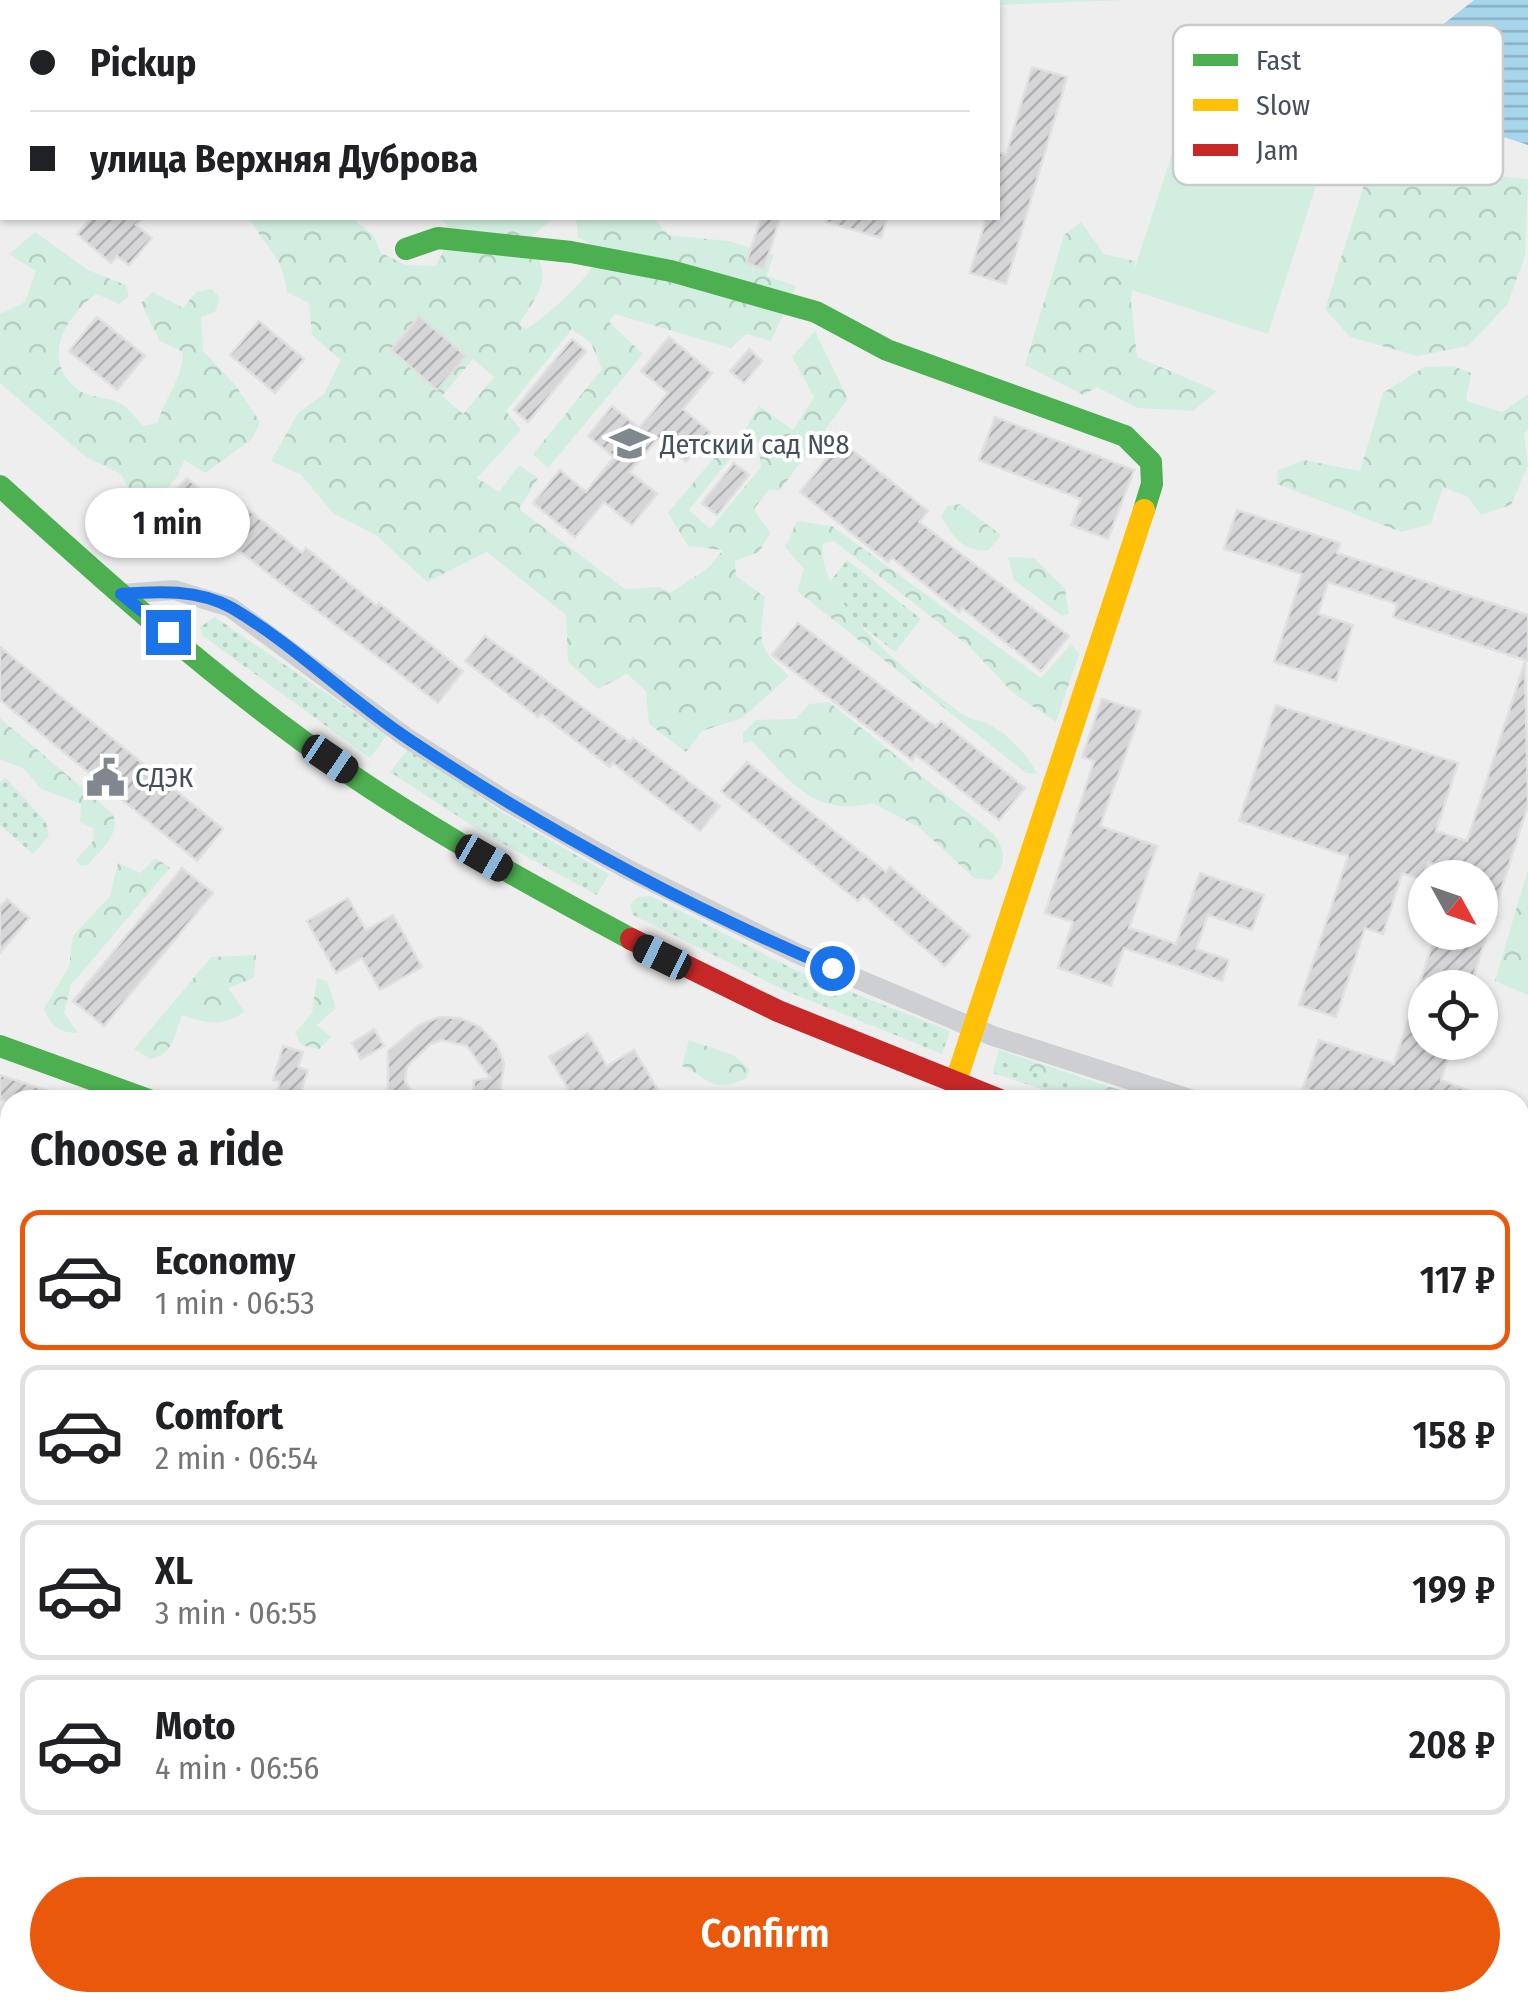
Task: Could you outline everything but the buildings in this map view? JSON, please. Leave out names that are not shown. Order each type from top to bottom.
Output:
[{"type":"street","points":[[406,249],[438,238],[572,252],[672,271],[792,305],[816,312],[887,350],[1125,436],[1152,462],[1152,484],[1123,580],[956,1084]]},
{"type":"street","points":[[0,486],[121,594],[302,740],[484,858],[646,950],[758,1003],[972,1090]]},
{"type":"street","points":[[121,594],[174,590],[230,607],[407,738],[508,802],[627,869],[796,954],[973,1029],[1162,1090]]},
{"type":"street","points":[[0,1046],[121,1090]]},
{"type":"green space","points":[[1000,0],[1129,0],[1000,5]]},
{"type":"green space","points":[[1173,151],[1173,185],[1316,185],[1268,334],[1128,289]]},
{"type":"green space","points":[[1503,176],[1528,179],[1525,256],[1507,305],[1468,346],[1418,356],[1350,337],[1325,309],[1364,185],[1503,185]]},
{"type":"green space","points":[[250,220],[354,220],[373,235],[381,253],[406,265],[436,266],[452,232],[442,220],[552,220],[513,251],[539,259],[542,269],[541,286],[519,324],[526,329],[570,293],[597,259],[600,250],[578,237],[576,220],[656,220],[668,235],[729,241],[774,255],[767,276],[796,286],[771,341],[747,334],[730,348],[615,314],[609,322],[643,354],[548,468],[533,454],[602,369],[591,343],[572,329],[506,411],[521,430],[477,478],[499,492],[519,465],[538,478],[519,509],[625,589],[660,587],[670,593],[708,568],[723,550],[688,546],[668,513],[729,440],[736,451],[689,510],[710,529],[761,467],[758,443],[743,433],[759,406],[793,430],[814,397],[792,357],[815,331],[848,399],[780,490],[769,490],[754,509],[770,533],[759,552],[735,561],[736,576],[765,597],[762,641],[770,657],[789,676],[742,718],[702,731],[686,752],[649,724],[646,691],[627,674],[598,689],[568,662],[566,615],[487,552],[427,582],[376,535],[333,513],[301,475],[271,461],[298,413],[324,394],[341,360],[312,335],[309,303],[287,292],[277,260]],"holes":[[[419,317],[437,389],[391,350]],[[473,359],[494,377],[463,414],[442,396]]]},
{"type":"green space","points":[[1081,222],[1104,254],[1135,261],[1131,301],[1137,357],[1217,391],[1193,411],[1138,408],[1097,387],[1083,395],[1025,365],[1064,235]]},
{"type":"green space","points":[[35,232],[88,270],[126,285],[129,297],[119,304],[96,294],[67,325],[59,351],[60,364],[76,388],[121,404],[143,426],[158,423],[180,371],[183,352],[160,341],[141,303],[153,292],[183,308],[196,292],[212,289],[220,298],[215,312],[201,317],[203,351],[236,386],[260,422],[252,439],[205,473],[184,460],[177,477],[149,507],[136,503],[121,474],[86,457],[0,383],[0,314],[25,302],[36,271],[9,254]]},
{"type":"green space","points":[[1453,366],[1471,373],[1466,401],[1502,412],[1528,394],[1528,429],[1524,434],[1528,466],[1511,505],[1481,515],[1468,497],[1443,487],[1431,524],[1401,532],[1277,484],[1278,470],[1304,460],[1360,471],[1383,393],[1424,367]]},
{"type":"green space","points":[[960,504],[1001,535],[989,550],[966,546],[941,517],[947,506]]},
{"type":"green space","points":[[797,521],[832,526],[1041,678],[1071,644],[1079,654],[1056,722],[1013,693],[970,647],[834,541],[823,543],[825,566],[835,590],[873,638],[962,714],[1004,734],[1024,753],[1037,774],[1026,773],[797,591],[804,569],[785,547]]},
{"type":"green space","points":[[1008,557],[1034,558],[1065,589],[1069,614],[1062,616],[1014,580]]},
{"type":"green space","points":[[847,560],[921,619],[895,652],[821,593]]},
{"type":"green space","points":[[215,617],[387,735],[370,758],[203,636],[200,627]]},
{"type":"green space","points":[[829,702],[994,834],[1003,857],[992,880],[974,878],[920,828],[873,803],[834,805],[804,792],[752,741],[743,743],[743,733],[756,720],[796,719],[809,704]]},
{"type":"green space","points":[[0,718],[113,814],[112,835],[88,865],[80,866],[76,860],[93,841],[94,829],[80,822],[81,804],[41,789],[24,769],[0,759]]},
{"type":"green space","points":[[409,748],[503,813],[609,874],[597,895],[485,834],[390,772]]},
{"type":"green space","points":[[5,777],[46,822],[49,836],[33,854],[0,825],[0,782]]},
{"type":"green space","points":[[156,858],[170,868],[71,985],[64,1013],[78,1033],[61,1030],[44,1009],[69,966],[73,936],[110,896],[118,863],[140,873]]},
{"type":"green space","points":[[1528,869],[1528,995],[1498,982]]},
{"type":"green space","points":[[651,896],[795,970],[950,1031],[942,1054],[786,991],[633,915],[630,904],[638,897]]},
{"type":"green space","points":[[256,955],[254,978],[228,988],[245,1012],[214,1022],[182,1015],[164,1053],[151,1059],[134,1049],[211,957]]},
{"type":"green space","points":[[317,978],[327,981],[336,1008],[317,1025],[331,1037],[319,1049],[301,1045],[295,1033],[312,1013]]},
{"type":"green space","points":[[689,1040],[734,1055],[750,1070],[746,1079],[716,1085],[682,1066]]},
{"type":"green space","points":[[999,1050],[1120,1090],[1087,1090],[996,1060]]},
{"type":"green space","points":[[996,1060],[1087,1090],[1045,1090],[993,1073]]},
{"type":"water","points":[[1474,0],[1528,0],[1528,145],[1503,137],[1503,25],[1442,25]]},
{"type":"traffic: fast","points":[[406,249],[438,238],[571,252],[671,271],[816,312],[887,350],[1125,436],[1151,462],[1152,484],[1144,510]]},
{"type":"traffic: fast","points":[[0,486],[187,650],[343,770],[505,870],[631,939]]},
{"type":"traffic: fast","points":[[0,1046],[121,1090]]},
{"type":"traffic: slow","points":[[955,1084],[1144,510]]},
{"type":"traffic: jam","points":[[631,939],[778,1011],[975,1090]]},
{"type":"place","name":"Детский сад №8","points":[[630,444]]},
{"type":"place","name":"СДЭК","points":[[105,777]]},
{"type":"route","points":[[168,632],[121,594],[174,590],[230,607],[407,738],[508,802],[627,869],[796,954],[832,968]]}]
